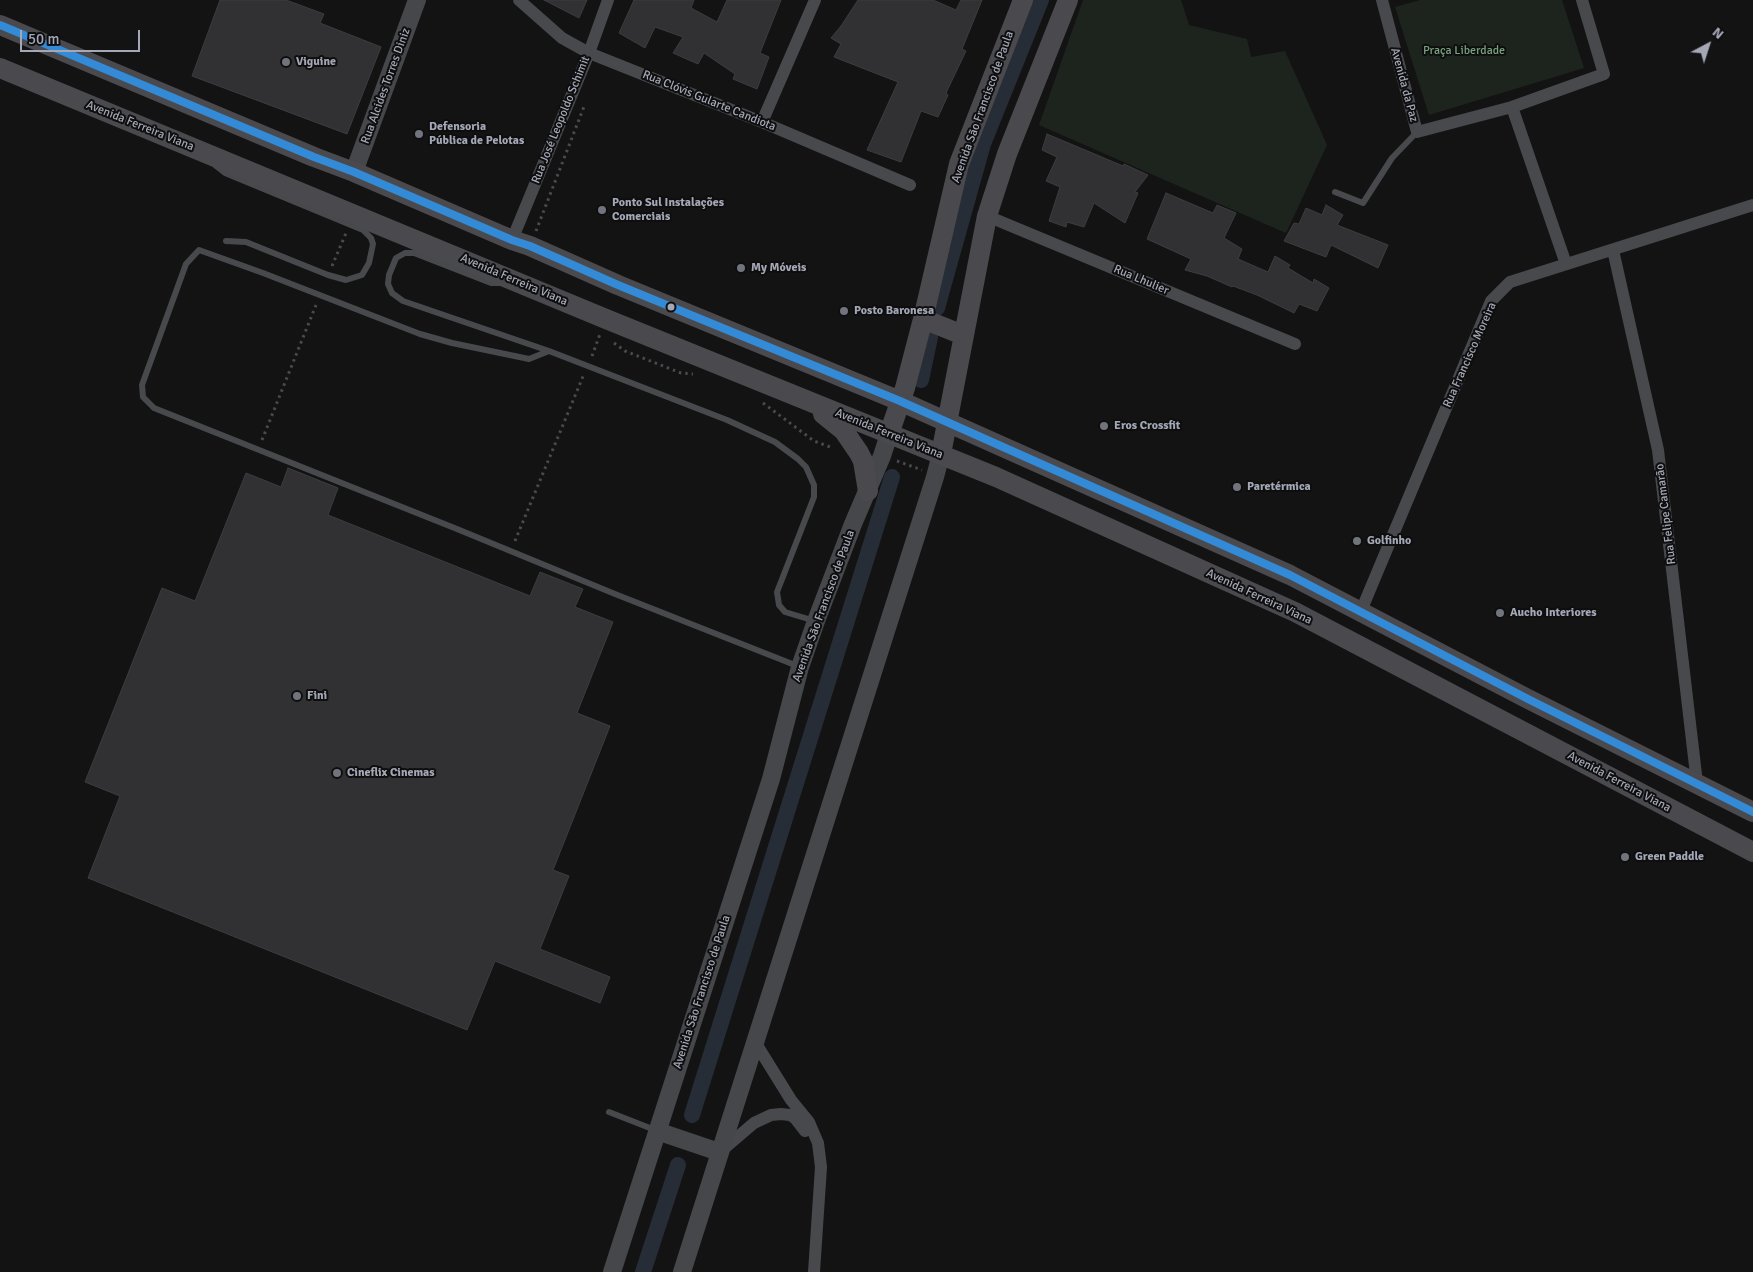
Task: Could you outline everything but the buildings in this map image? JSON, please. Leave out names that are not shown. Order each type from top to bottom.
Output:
[{"type":"main road","name":"Avenida São Francisco de Paula","points":[[889,434],[900,402],[924,315],[959,164],[1023,0]]},
{"type":"main road","points":[[940,454],[987,216],[1007,154],[1068,0]]},
{"type":"main road","points":[[0,25],[947,422],[1290,575],[1528,699],[1753,812]]},
{"type":"main road","name":"Avenida Ferreira Viana","points":[[0,68],[808,402],[996,477],[1295,612],[1753,852]]},
{"type":"main road","points":[[924,315],[965,329]]},
{"type":"main road","points":[[808,402],[844,431],[863,461],[868,490]]},
{"type":"street","name":"Rua Alcides Torres Diniz","points":[[354,172],[417,0]]},
{"type":"street","name":"Rua Clóvis Gularte Candiota","points":[[519,0],[562,38],[588,53],[762,122],[910,186]]},
{"type":"street","name":"Rua José Leopoldo Schimit","points":[[521,243],[608,0]]},
{"type":"street","points":[[762,122],[815,0]]},
{"type":"street","name":"Avenida da Paz","points":[[1382,0],[1417,132],[1512,107],[1604,74],[1582,0]]},
{"type":"street","points":[[1512,107],[1566,264]]},
{"type":"street","name":"Rua Francisco Moreira","points":[[1361,611],[1491,301],[1510,282],[1753,205]]},
{"type":"street","name":"Rua Lhulier","points":[[987,216],[1295,344]]},
{"type":"street","name":"Rua Felipe Camarão","points":[[1613,250],[1658,450],[1697,783]]},
{"type":"street","name":"Avenida São Francisco de Paula","points":[[612,1272],[662,1132],[771,778],[800,667],[889,434]]},
{"type":"street","points":[[682,1272],[712,1150],[755,1042],[936,474],[940,454]]},
{"type":"street","points":[[755,1042],[791,1100],[814,1132],[820,1153],[821,1168],[814,1272]]},
{"type":"street","points":[[712,1150],[765,1117],[781,1114],[790,1115],[799,1122],[810,1138],[821,1168]]},
{"type":"street","points":[[662,1132],[712,1150]]},
{"type":"lane","points":[[1336,192],[1363,203],[1392,158],[1417,132]]},
{"type":"lane","points":[[196,149],[225,173],[363,230],[373,244],[369,263],[362,275],[346,280],[246,242],[226,241]]},
{"type":"lane","points":[[549,351],[529,359],[452,343],[420,334],[198,250],[186,264],[142,385],[143,396],[154,408],[800,667]]},
{"type":"lane","points":[[522,283],[491,283],[414,253],[405,253],[396,258],[389,275],[388,284],[392,293],[403,301],[549,351],[727,420],[775,442],[798,458],[806,467],[814,485],[814,497],[777,592],[778,605],[785,612],[816,621]]},
{"type":"lane","points":[[609,1112],[662,1132]]},
{"type":"path","points":[[521,243],[585,103]]},
{"type":"path","points":[[328,274],[346,232]]},
{"type":"path","points":[[258,450],[320,296]]},
{"type":"path","points":[[592,330],[607,337]]},
{"type":"path","points":[[511,551],[601,333]]},
{"type":"path","points":[[613,342],[625,351],[681,373],[696,374]]},
{"type":"path","points":[[756,398],[814,441],[846,452],[859,453]]},
{"type":"path","points":[[882,456],[936,474]]},
{"type":"green space","points":[[1083,0],[1181,0],[1189,25],[1247,39],[1251,57],[1285,51],[1327,145],[1286,233],[1039,125]]},
{"type":"green space","name":"Praça Liberdade","points":[[1420,0],[1562,0],[1584,68],[1429,115],[1395,7]]},
{"type":"waterway","points":[[937,308],[983,144],[1041,0]]},
{"type":"waterway","points":[[921,380],[930,337]]},
{"type":"waterway","points":[[692,1115],[892,477]]},
{"type":"waterway","points":[[643,1272],[678,1165]]},
{"type":"transit line","points":[[0,25],[530,246],[618,285],[900,401],[1290,575],[1528,699],[1753,812]]},
{"type":"place","name":"Viguine","points":[[286,62]]},
{"type":"place","name":"Defensoria Pública de Pelotas","points":[[419,134]]},
{"type":"place","name":"Ponto Sul Instalações Comerciais","points":[[602,210]]},
{"type":"place","name":"My Móveis","points":[[741,268]]},
{"type":"place","name":"Posto Baronesa","points":[[844,311]]},
{"type":"place","name":"Eros Crossfit","points":[[1104,426]]},
{"type":"place","name":"Paretérmica","points":[[1237,487]]},
{"type":"place","name":"Golfinho","points":[[1357,541]]},
{"type":"place","name":"Aucho Interiores","points":[[1500,613]]},
{"type":"place","name":"Fini","points":[[297,696]]},
{"type":"place","name":"Cineflix Cinemas","points":[[337,773]]},
{"type":"place","name":"Green Paddle","points":[[1625,857]]}]
